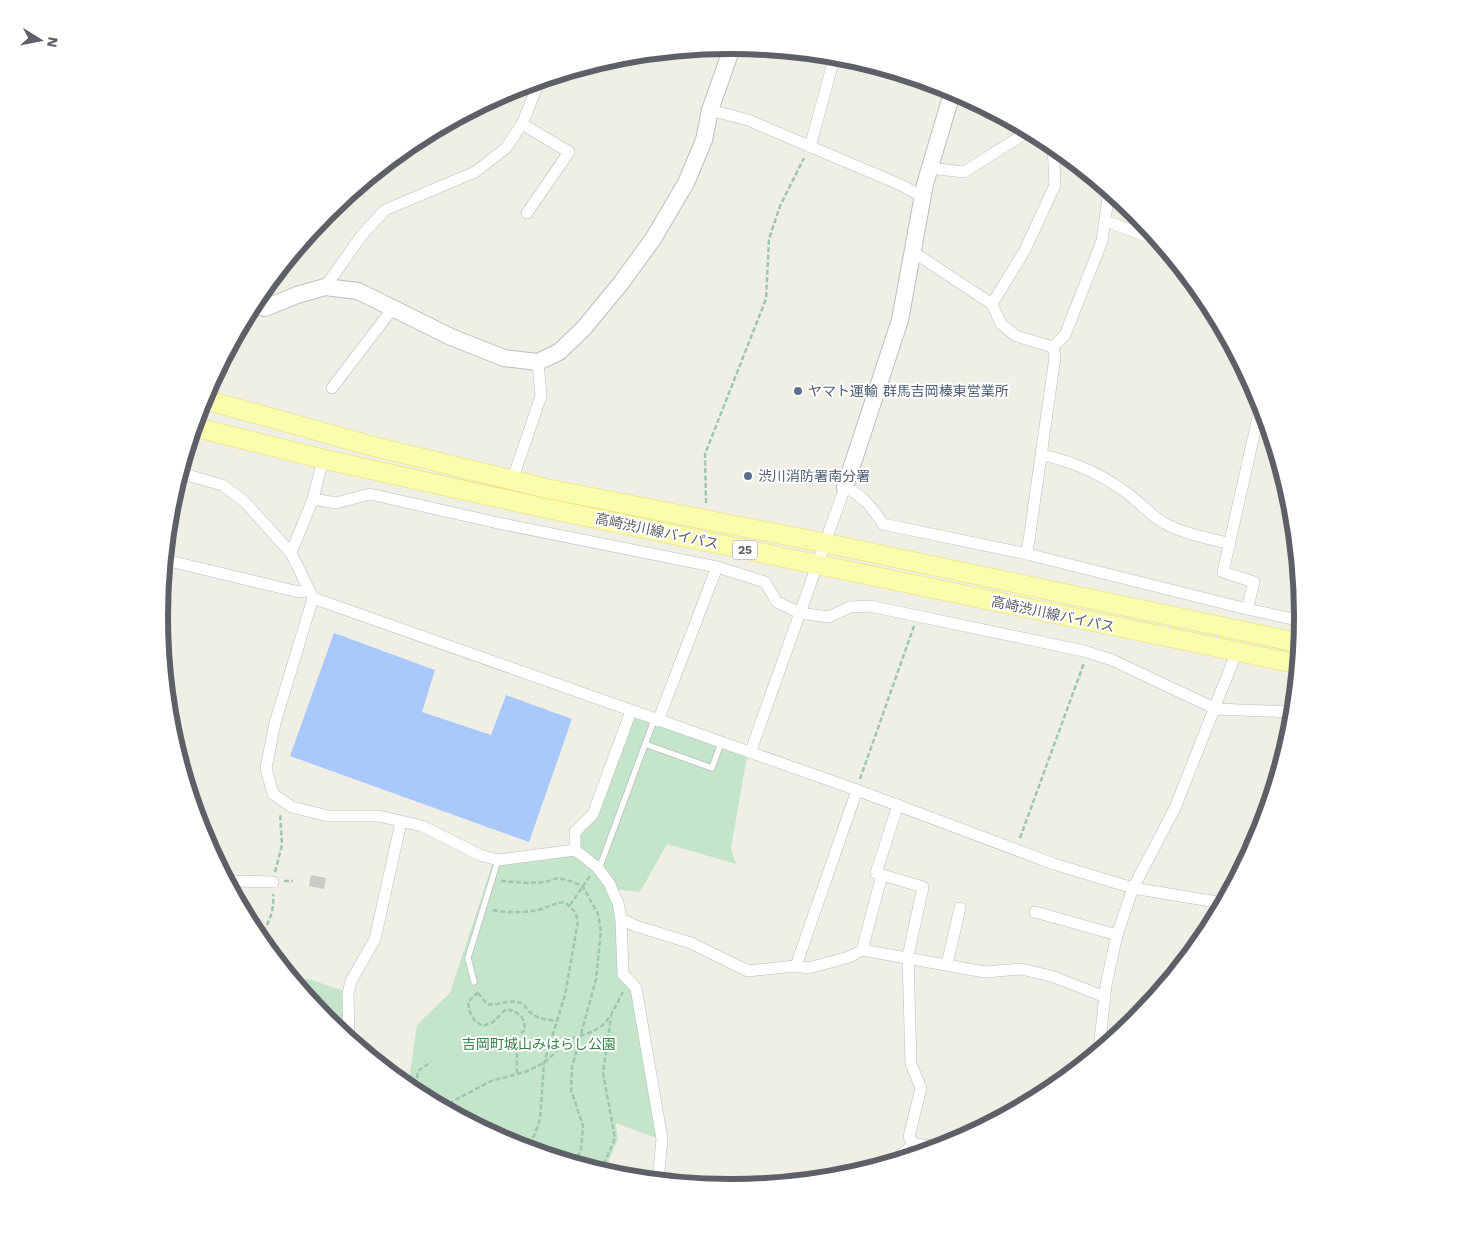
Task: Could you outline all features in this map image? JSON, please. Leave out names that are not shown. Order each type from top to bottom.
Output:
[{"type":"main road","name":"高崎渋川線バイパス","points":[[211,401],[368,446],[512,480],[825,543],[1293,642]]},
{"type":"main road","name":"高崎渋川線バイパス","points":[[201,429],[323,459],[817,566],[1292,663]]},
{"type":"street","points":[[261,307],[266,308],[297,295],[326,287],[358,290],[452,337],[504,358],[538,362],[559,352],[584,328],[621,283],[653,239],[686,183],[704,140],[710,110],[730,54]]},
{"type":"street","points":[[810,147],[833,64]]},
{"type":"street","points":[[326,287],[362,235],[385,210],[475,172],[506,148],[522,124],[536,89]]},
{"type":"street","points":[[750,753],[845,487],[900,320],[929,168],[949,99]]},
{"type":"street","points":[[710,110],[748,120],[901,185],[923,197]]},
{"type":"street","points":[[522,124],[569,152],[527,213]]},
{"type":"street","points":[[929,168],[964,172],[1022,135]]},
{"type":"street","points":[[992,304],[1026,250],[1055,185],[1054,156]]},
{"type":"street","points":[[1053,347],[1065,335],[1102,241],[1108,199]]},
{"type":"street","points":[[1106,221],[1145,236]]},
{"type":"street","points":[[913,252],[992,304],[1001,324],[1016,336],[1053,347]]},
{"type":"street","points":[[332,388],[393,308]]},
{"type":"street","points":[[1027,554],[1043,455],[1055,357],[1053,347]]},
{"type":"street","points":[[512,480],[541,396],[538,362]]},
{"type":"street","points":[[1247,609],[1254,582],[1223,572],[1258,419]]},
{"type":"street","points":[[1043,455],[1069,461],[1093,470],[1116,485],[1162,522],[1178,530],[1230,544]]},
{"type":"street","points":[[291,553],[313,499],[323,459]]},
{"type":"street","points":[[186,476],[222,485],[244,501],[291,553],[311,594],[274,723],[266,768],[275,795],[292,807],[328,816],[379,816],[422,826],[480,854],[498,860],[574,850],[598,868],[615,897],[621,919],[623,974],[636,988],[662,1139],[659,1174]]},
{"type":"street","points":[[845,487],[858,493],[869,503],[883,524],[1027,554],[1294,619]]},
{"type":"street","points":[[313,499],[336,503],[370,494],[498,523],[716,567],[765,582],[777,602],[800,612],[829,617],[850,608],[870,606],[1088,652],[1112,660],[1216,708],[1285,712]]},
{"type":"street","points":[[171,561],[311,594],[631,712],[857,790],[1054,864],[1133,888],[1216,902]]},
{"type":"street","points":[[656,720],[716,567]]},
{"type":"street","points":[[1099,1042],[1105,997],[1117,936],[1133,888],[1175,808],[1237,651]]},
{"type":"street","points":[[574,850],[575,832],[593,814],[631,712]]},
{"type":"street","points":[[796,966],[857,790]]},
{"type":"street","points":[[898,805],[876,873],[923,887],[908,956],[911,1064],[922,1088],[909,1137],[914,1144]]},
{"type":"street","points":[[349,1029],[348,994],[351,981],[375,939],[401,822]]},
{"type":"street","points":[[862,950],[882,875]]},
{"type":"street","points":[[235,882],[273,882]]},
{"type":"street","points":[[947,964],[960,908]]},
{"type":"street","points":[[1035,912],[1117,936]]},
{"type":"street","points":[[621,919],[636,926],[692,943],[748,972],[796,966],[809,968],[849,957],[862,950],[908,956],[985,972],[1022,969],[1054,977],[1105,997]]},
{"type":"street","points":[[905,1151],[914,1144],[923,1145]]},
{"type":"lane","points":[[598,868],[656,720]]},
{"type":"lane","points":[[645,744],[712,768],[721,743]]},
{"type":"lane","points":[[474,982],[468,958],[498,860]]},
{"type":"path","points":[[706,520],[705,454],[766,299],[769,239],[780,206],[810,147]]},
{"type":"path","points":[[857,790],[918,616]]},
{"type":"path","points":[[1015,850],[1088,652]]},
{"type":"path","points":[[264,931],[270,922],[274,905],[273,882],[282,845],[280,811],[275,795]]},
{"type":"path","points":[[570,905],[598,868]]},
{"type":"path","points":[[492,879],[528,883],[545,882],[558,878],[583,887],[598,914],[601,931],[596,980],[572,1067],[572,1090],[583,1126],[581,1151],[577,1157]]},
{"type":"path","points":[[483,906],[509,913],[540,910],[557,903],[570,905],[578,921],[565,995],[544,1062],[540,1119],[534,1136],[529,1141]]},
{"type":"path","points":[[449,1103],[491,1081],[517,1074],[544,1062],[570,1039],[580,1034],[592,1032],[603,1025],[611,1015],[628,979]]},
{"type":"path","points":[[474,982],[478,992],[487,1004],[491,1005],[514,1000],[524,1004],[528,1012],[537,1018],[557,1022]]},
{"type":"path","points":[[478,992],[468,1002],[470,1014],[474,1022],[483,1026],[493,1022],[506,1009],[518,1012],[524,1020],[525,1030],[521,1034]]},
{"type":"path","points":[[603,1164],[615,1138],[603,1072],[611,1015]]},
{"type":"path","points":[[517,1050],[517,1074]]},
{"type":"path","points":[[416,1083],[418,1071],[431,1062]]},
{"type":"green space","name":"吉岡町城山みはらし公園","points":[[633,715],[747,756],[731,848],[736,864],[667,844],[640,892],[620,890],[612,894],[631,989],[656,1138],[616,1123],[618,1139],[607,1165],[550,1149],[516,1136],[450,1104],[409,1078],[417,1025],[450,993],[492,865],[498,866],[509,862],[573,854],[578,833],[596,817]]},
{"type":"green space","points":[[306,978],[352,994],[353,1033],[333,1014],[305,984]]},
{"type":"water","points":[[334,633],[435,670],[422,712],[491,735],[506,695],[572,719],[529,842],[290,756]]},
{"type":"building","points":[[311,875],[326,878],[324,889],[309,886]]},
{"type":"place","name":"ヤマト運輸 群馬吉岡榛東営業所","points":[[798,391]]},
{"type":"place","name":"渋川消防署南分署","points":[[748,476]]}]
